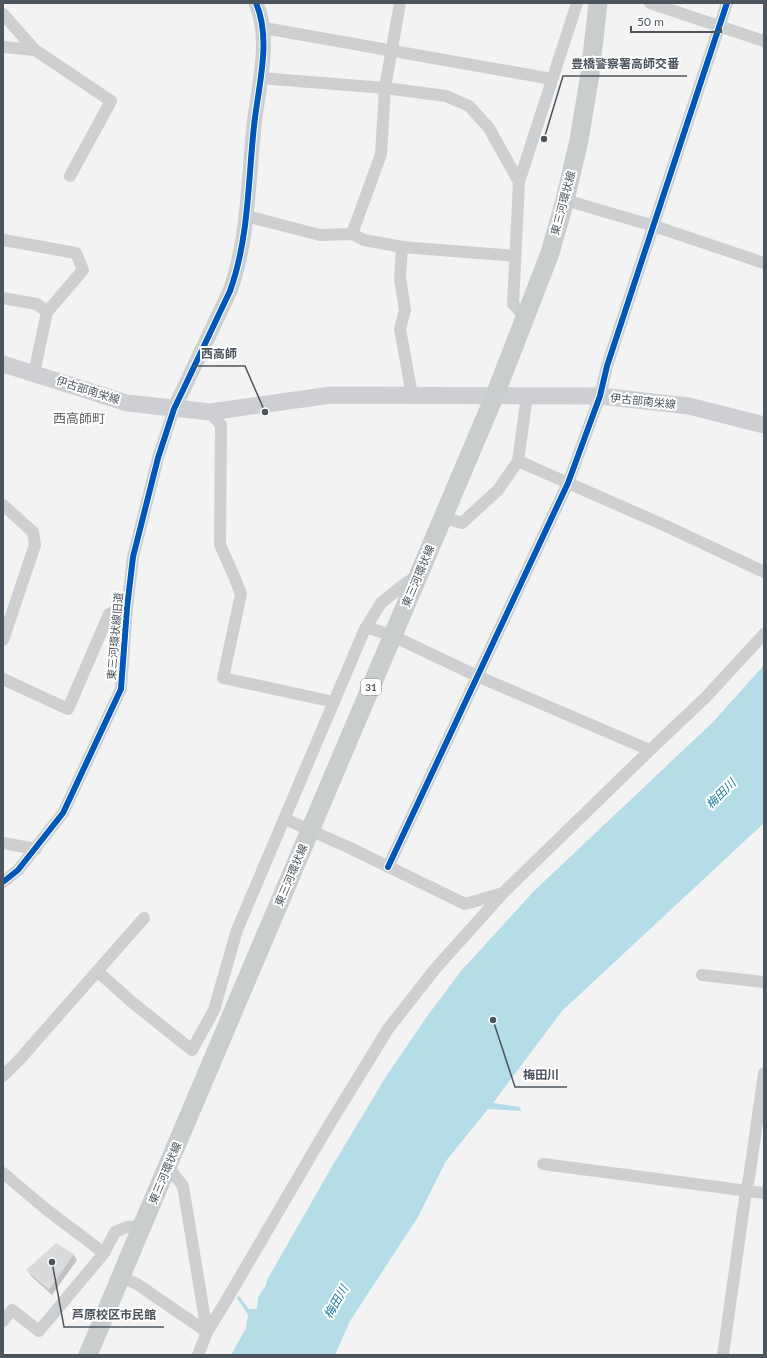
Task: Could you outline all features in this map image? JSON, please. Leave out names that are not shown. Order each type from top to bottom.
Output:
[{"type":"main road","name":"東三河環状線","points":[[88,1355],[495,395],[550,253],[565,200],[579,140],[590,74],[598,3]]},
{"type":"main road","name":"伊古部南栄線","points":[[3,364],[126,403],[174,409]]},
{"type":"main road","points":[[174,409],[210,412],[331,395],[495,395]]},
{"type":"main road","name":"伊古部南栄線","points":[[495,395],[600,396],[689,406],[764,425]]},
{"type":"street","points":[[174,409],[230,291],[236,274],[246,216],[254,126],[264,52],[264,28],[261,14],[256,3]]},
{"type":"street","points":[[352,234],[381,154],[385,88],[400,3]]},
{"type":"street","points":[[525,318],[513,304],[519,182],[577,3]]},
{"type":"street","points":[[650,3],[764,41]]},
{"type":"street","points":[[388,867],[568,483],[600,396],[607,366],[727,3]]},
{"type":"street","points":[[3,14],[35,50],[111,101],[70,176]]},
{"type":"street","points":[[264,28],[552,79]]},
{"type":"street","points":[[3,47],[35,50]]},
{"type":"street","points":[[260,78],[385,88],[446,96],[469,106],[489,128],[519,182]]},
{"type":"street","points":[[565,200],[654,226],[764,263]]},
{"type":"street","points":[[246,216],[320,235],[352,234],[364,240],[402,247],[515,256]]},
{"type":"street","points":[[3,240],[76,253],[82,270],[47,312],[34,373]]},
{"type":"street","points":[[402,247],[400,278],[405,310],[400,329],[412,395]]},
{"type":"street","points":[[3,298],[37,304],[47,312]]},
{"type":"street","points":[[443,517],[462,523],[498,490],[518,461],[527,396]]},
{"type":"street","name":"東三河環状線旧道","points":[[3,882],[18,870],[63,813],[121,689],[127,608],[133,557],[158,458],[174,409]]},
{"type":"street","points":[[210,412],[221,425],[220,545],[241,594],[223,678],[334,702]]},
{"type":"street","points":[[518,461],[666,526],[764,572]]},
{"type":"street","points":[[3,505],[33,532],[35,545],[3,640]]},
{"type":"street","points":[[97,971],[133,1003],[192,1050],[214,1010],[237,930],[366,627],[381,603],[417,576]]},
{"type":"street","points":[[3,679],[68,709],[109,614],[127,608]]},
{"type":"street","points":[[366,627],[393,636],[477,676],[645,748],[648,752]]},
{"type":"street","points":[[198,1355],[207,1332],[326,1130],[388,1029],[435,969],[504,892],[707,696],[764,634]]},
{"type":"street","points":[[285,819],[350,848],[465,904],[504,892]]},
{"type":"street","points":[[3,843],[36,849]]},
{"type":"street","points":[[3,1076],[20,1059],[144,918]]},
{"type":"street","points":[[702,976],[764,982]]},
{"type":"street","points":[[723,1355],[764,1073]]},
{"type":"street","points":[[543,1164],[764,1193]]},
{"type":"street","points":[[168,1167],[183,1186],[207,1332]]},
{"type":"street","points":[[3,1173],[47,1210],[104,1254]]},
{"type":"street","points":[[3,1321],[12,1310],[39,1331],[104,1254],[115,1232],[126,1227],[142,1226]]},
{"type":"street","points":[[120,1277],[137,1284],[207,1332]]},
{"type":"water","points":[[764,665],[764,823],[562,1011],[493,1103],[520,1107],[521,1111],[488,1109],[446,1161],[418,1217],[350,1321],[335,1355],[231,1355],[246,1328],[248,1315],[237,1298],[239,1296],[249,1309],[257,1309],[258,1297],[266,1285],[267,1280],[334,1163],[387,1075],[428,1015],[461,971],[534,891],[713,722]]},
{"type":"building","points":[[56,1243],[74,1254],[49,1290],[26,1270]]},
{"type":"cycle path","points":[[3,882],[18,870],[63,813],[121,689],[127,608],[133,557],[158,458],[174,409],[230,291],[241,251],[247,209],[254,126],[263,48],[261,17],[256,3]]},
{"type":"cycle path","points":[[388,867],[568,483],[600,396],[607,366],[727,3]]},
{"type":"place","name":"豊橋警察署高師交番","points":[[544,139]]},
{"type":"place","name":"西高師","points":[[265,412]]},
{"type":"place","name":"梅田川","points":[[493,1020]]},
{"type":"place","name":"芦原校区市民館","points":[[52,1262]]},
{"type":"district","name":"西高師町","points":[[79,418]]}]
